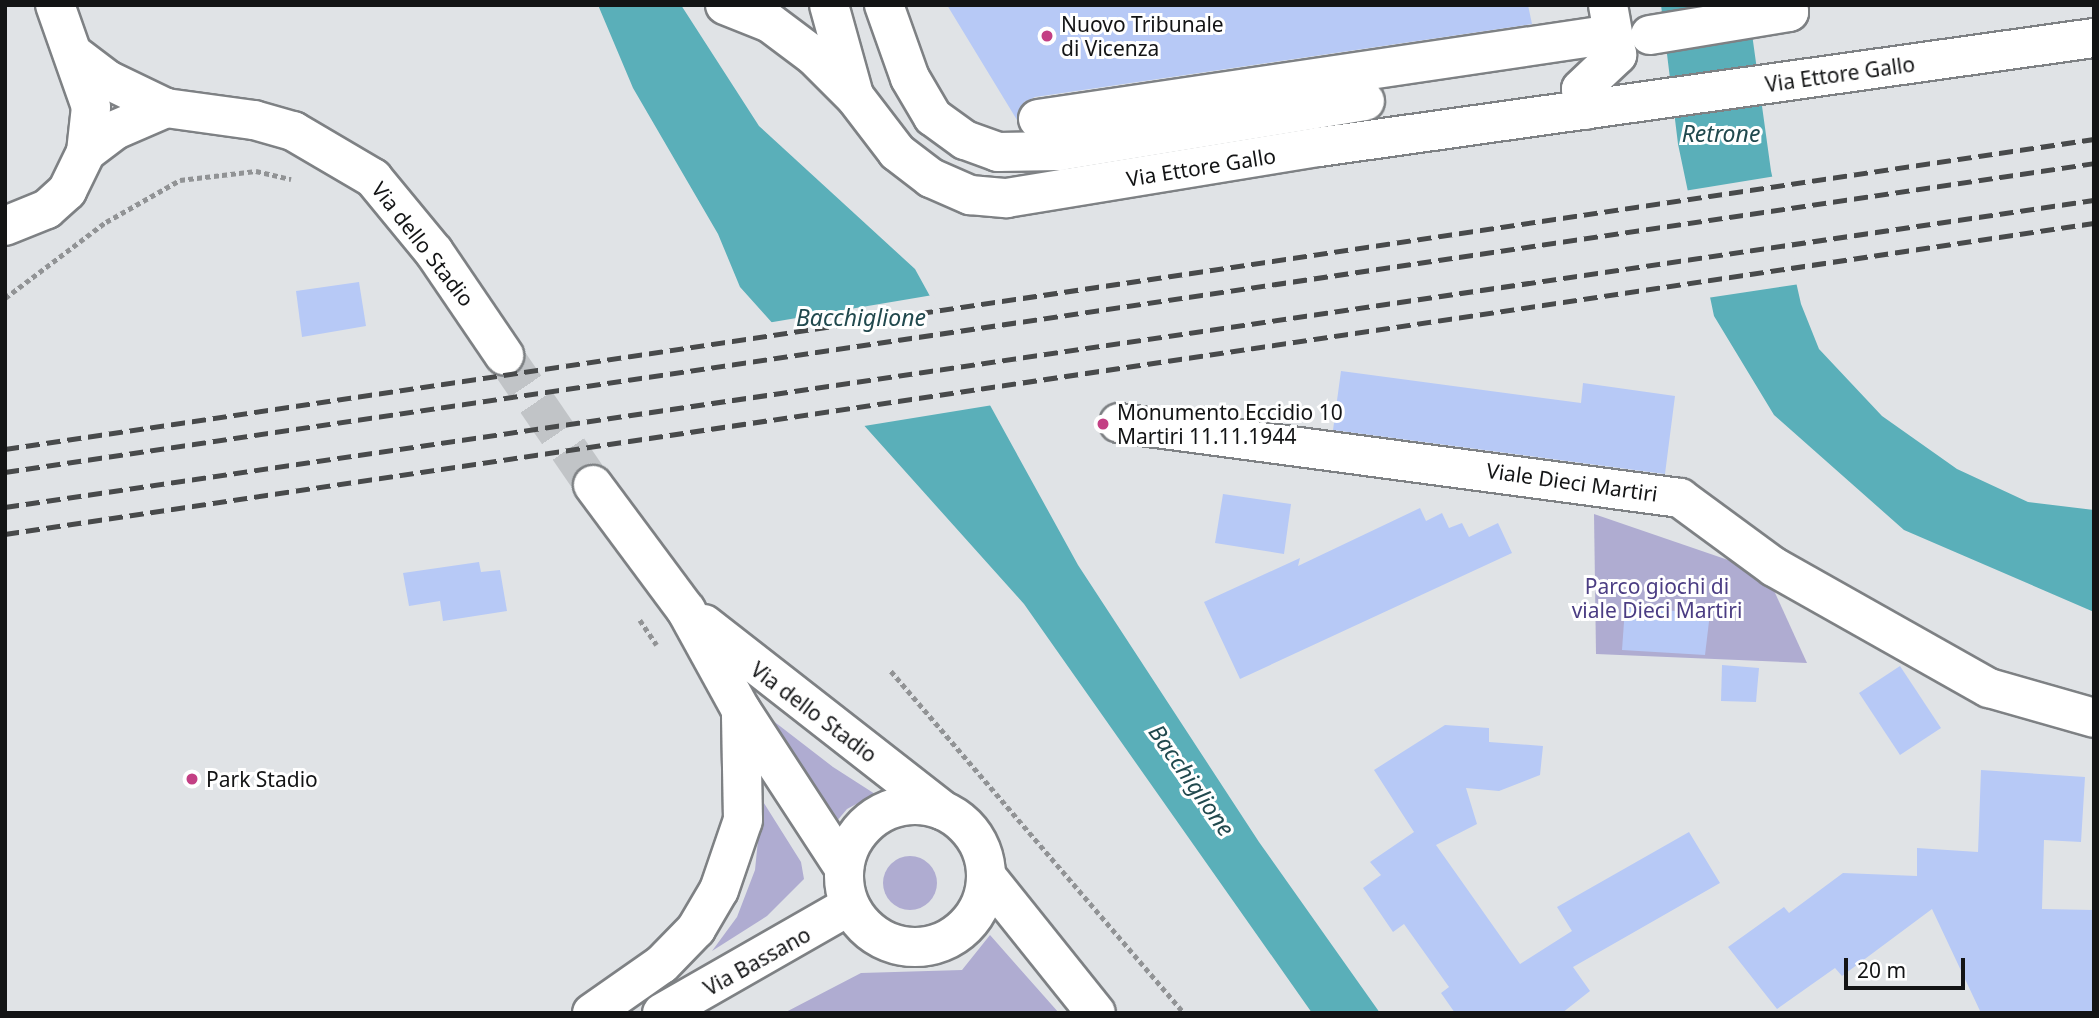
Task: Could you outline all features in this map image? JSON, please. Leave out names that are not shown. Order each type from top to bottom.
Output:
[{"type":"main road","name":"Via Ettore Gallo","points":[[724,5],[770,23],[855,97],[897,152],[930,178],[970,195],[1007,198],[1658,99],[2094,38]]},
{"type":"main road","name":"Via Ettore Gallo","points":[[829,5],[855,97]]},
{"type":"main road","points":[[884,5],[910,78],[933,117],[965,140],[998,152],[1060,151],[1365,101]]},
{"type":"main road","points":[[1038,119],[1773,11]]},
{"type":"main road","points":[[5,226],[47,209],[66,191],[86,152],[91,107],[68,24]]},
{"type":"main road","name":"Via dello Stadio","points":[[68,24],[108,80],[166,108],[254,120],[293,131],[373,178],[434,252],[505,355]]},
{"type":"main road","points":[[1585,110],[1581,89],[1622,32]]},
{"type":"main road","points":[[86,152],[115,130],[166,108]]},
{"type":"main road","name":"Viale Dieci Martiri","points":[[1119,423],[1681,498],[1774,567],[1989,688],[2094,719]]},
{"type":"main road","name":"Via dello Stadio","points":[[593,485],[686,610],[741,710],[844,868],[849,906]]},
{"type":"main road","name":"Via dello Stadio","points":[[686,610],[974,837],[987,877],[1096,1013]]},
{"type":"main road","points":[[592,1013],[662,964],[696,929],[719,890],[743,820],[741,710]]},
{"type":"main road","points":[[844,868],[854,839],[884,812],[903,805],[943,811]]},
{"type":"main road","points":[[849,906],[869,931],[886,942],[926,946],[946,941],[976,914],[987,877]]},
{"type":"main road","name":"Via Bassano","points":[[662,1013],[849,906]]},
{"type":"path","points":[[5,298],[106,222],[180,180],[256,171],[294,180]]},
{"type":"path","points":[[634,611],[661,653]]},
{"type":"path","points":[[891,671],[1184,1013]]},
{"type":"green space","name":"Parco giochi di viale Dieci Martiri","points":[[1594,514],[1766,573],[1807,663],[1596,654]]},
{"type":"green space","points":[[754,706],[833,767],[875,794],[847,809],[831,828]]},
{"type":"green space","points":[[762,800],[801,862],[804,879],[767,916],[712,951],[737,917],[755,870]]},
{"type":"green space","points":[[910,856],[929,864],[937,883],[929,902],[910,910],[891,902],[883,883],[891,864]]},
{"type":"green space","points":[[990,935],[1059,1013],[784,1013],[861,973],[962,970]]},
{"type":"water","name":"Bacchiglione","points":[[598,5],[681,5],[759,126],[915,269],[1078,565],[1259,842],[1380,1013],[1312,1013],[1024,604],[740,287],[718,234],[633,88]]},
{"type":"water","name":"Retrone","points":[[1661,5],[1748,5],[1771,171],[1801,304],[1819,349],[1882,416],[1957,469],[2028,502],[2094,510],[2094,612],[1904,530],[1774,415],[1714,316],[1678,144]]},
{"type":"pier","points":[[1776,176],[1800,284],[1707,298],[1684,191]]},
{"type":"pier","points":[[933,295],[993,405],[858,427],[767,323]]},
{"type":"building","points":[[947,5],[1528,5],[1532,24],[1035,97],[1024,102],[1017,120]]},
{"type":"building","points":[[359,282],[366,326],[302,337],[296,291]]},
{"type":"building","points":[[1341,371],[1581,403],[1583,383],[1675,396],[1665,474],[1333,430]]},
{"type":"building","points":[[1223,494],[1291,504],[1284,554],[1215,543]]},
{"type":"building","points":[[1420,508],[1426,521],[1442,513],[1449,528],[1462,523],[1469,537],[1498,523],[1512,553],[1240,679],[1204,602],[1300,558],[1298,566]]},
{"type":"building","points":[[479,562],[481,572],[500,570],[507,611],[443,621],[440,601],[409,606],[403,573]]},
{"type":"building","points":[[1625,608],[1710,613],[1705,655],[1622,650]]},
{"type":"building","points":[[1722,665],[1759,668],[1756,702],[1721,701]]},
{"type":"building","points":[[1900,666],[1941,728],[1900,755],[1859,693]]},
{"type":"building","points":[[1445,725],[1489,728],[1489,742],[1543,746],[1540,775],[1499,791],[1466,788],[1477,824],[1436,845],[1520,964],[1572,931],[1557,907],[1689,832],[1720,883],[1573,967],[1590,991],[1562,1013],[1455,1013],[1441,993],[1449,987],[1404,924],[1393,932],[1363,888],[1381,875],[1370,862],[1414,832],[1374,770]]},
{"type":"building","points":[[1981,770],[2085,777],[2081,842],[2044,840],[2042,909],[2094,910],[2094,1013],[1981,1013],[1932,909],[1842,976],[1835,968],[1777,1009],[1728,947],[1784,907],[1789,913],[1843,873],[1917,876],[1917,848],[1978,852]]},
{"type":"tunnel","points":[[504,355],[593,485]]},
{"type":"railway","points":[[5,449],[2094,139]]},
{"type":"railway","points":[[5,472],[2094,163]]},
{"type":"railway","points":[[5,507],[2094,200]]},
{"type":"railway","points":[[5,534],[2094,223]]},
{"type":"place","name":"Nuovo Tribunale di Vicenza","points":[[1047,36]]},
{"type":"place","name":"Monumento Eccidio 10 Martiri 11.11.1944","points":[[1103,424]]},
{"type":"place","name":"Park Stadio","points":[[192,779]]}]
